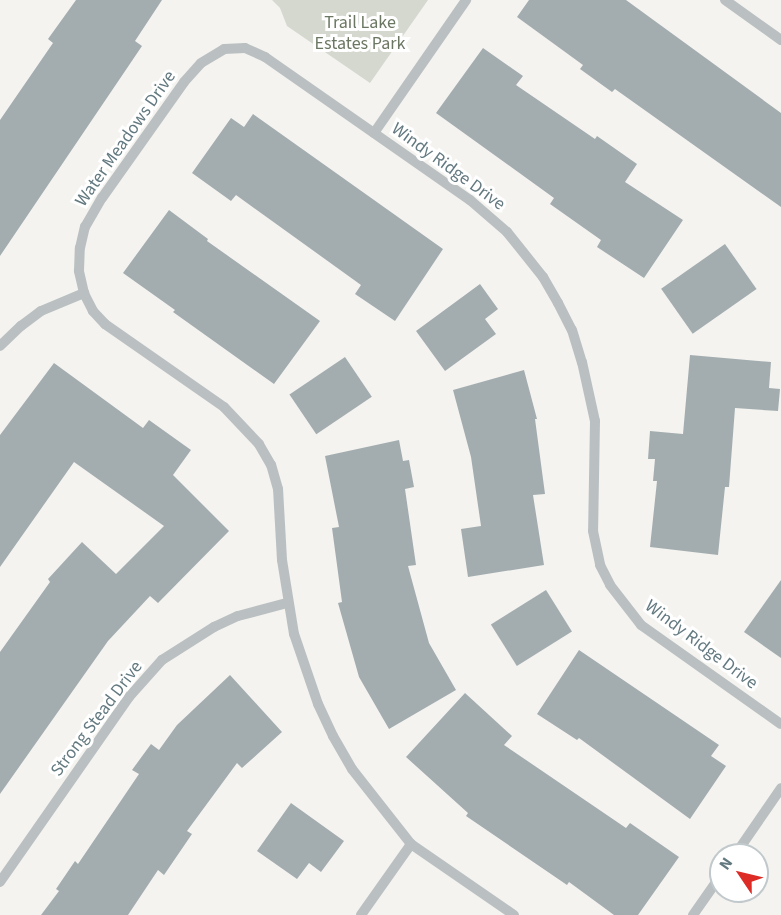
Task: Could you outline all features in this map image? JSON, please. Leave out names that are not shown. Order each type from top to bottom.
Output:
[{"type":"street","points":[[374,134],[466,0]]},
{"type":"street","points":[[725,0],[781,40]]},
{"type":"street","name":"Windy Ridge Drive","points":[[224,48],[245,48],[265,57],[488,215],[524,253],[558,303],[572,330],[591,394],[595,421],[593,531],[596,549],[605,575],[624,607],[641,625],[781,724]]},
{"type":"street","name":"Water Meadows Drive","points":[[224,48],[201,63],[184,82],[85,227],[78,271],[84,292],[93,311],[105,324],[224,407],[259,444],[271,465],[278,489],[287,603],[303,665],[333,736],[352,769],[411,844],[514,915]]},
{"type":"street","points":[[0,346],[41,311],[84,292]]},
{"type":"street","name":"Strong Stead Drive","points":[[0,882],[129,697],[162,660],[214,627],[238,616],[287,603]]},
{"type":"street","points":[[743,843],[781,788]]},
{"type":"street","points":[[361,915],[411,844]]},
{"type":"street","points":[[693,915],[709,892]]},
{"type":"green space","name":"Trail Lake Estates Park","points":[[272,0],[428,0],[370,83],[287,26],[280,8]]},
{"type":"building","points":[[76,0],[162,0],[135,41],[142,46],[0,256],[0,120],[53,43],[48,39]]},
{"type":"building","points":[[529,0],[626,0],[781,113],[781,207],[615,89],[612,92],[580,69],[583,65],[517,17]]},
{"type":"building","points":[[483,48],[523,76],[516,85],[595,139],[597,136],[637,164],[625,182],[683,220],[644,278],[597,247],[601,240],[550,204],[554,198],[436,113]]},
{"type":"building","points":[[253,114],[443,249],[395,321],[355,294],[361,285],[236,195],[231,201],[192,173],[231,118],[244,127]]},
{"type":"building","points":[[169,210],[208,239],[207,241],[320,321],[274,384],[173,312],[175,310],[123,273]]},
{"type":"building","points":[[725,244],[757,289],[693,334],[661,289]]},
{"type":"building","points":[[480,284],[498,309],[485,319],[496,334],[445,371],[416,331]]},
{"type":"building","points":[[690,355],[771,362],[769,388],[780,389],[778,411],[735,408],[729,487],[725,487],[718,555],[650,547],[657,481],[653,481],[655,459],[648,459],[650,431],[683,434]]},
{"type":"building","points":[[345,357],[372,397],[316,434],[289,394]]},
{"type":"building","points":[[54,363],[143,428],[149,420],[191,450],[173,475],[229,531],[158,603],[150,596],[108,641],[0,794],[0,652],[50,582],[48,579],[82,542],[116,574],[164,526],[74,462],[0,567],[0,435]]},
{"type":"building","points":[[524,370],[537,419],[535,419],[545,494],[533,495],[544,565],[468,577],[461,529],[481,526],[471,457],[453,390]]},
{"type":"building","points":[[399,440],[403,461],[409,460],[414,487],[405,489],[416,565],[408,566],[429,643],[456,690],[389,729],[359,677],[338,603],[342,602],[332,528],[339,527],[325,456]]},
{"type":"building","points":[[781,580],[781,658],[744,632]]},
{"type":"building","points":[[546,590],[572,632],[517,666],[491,624]]},
{"type":"building","points":[[579,650],[719,745],[711,756],[726,766],[690,819],[579,738],[577,740],[537,714]]},
{"type":"building","points":[[230,675],[282,732],[242,768],[237,763],[187,831],[192,834],[164,875],[158,870],[128,915],[41,915],[59,891],[56,889],[75,861],[78,864],[139,774],[132,770],[151,744],[159,750],[177,725]]},
{"type":"building","points":[[465,693],[512,736],[504,745],[626,828],[630,823],[679,857],[638,915],[614,915],[569,882],[567,885],[466,816],[468,813],[406,757]]},
{"type":"building","points":[[291,803],[344,841],[321,872],[309,863],[297,879],[257,851]]}]
